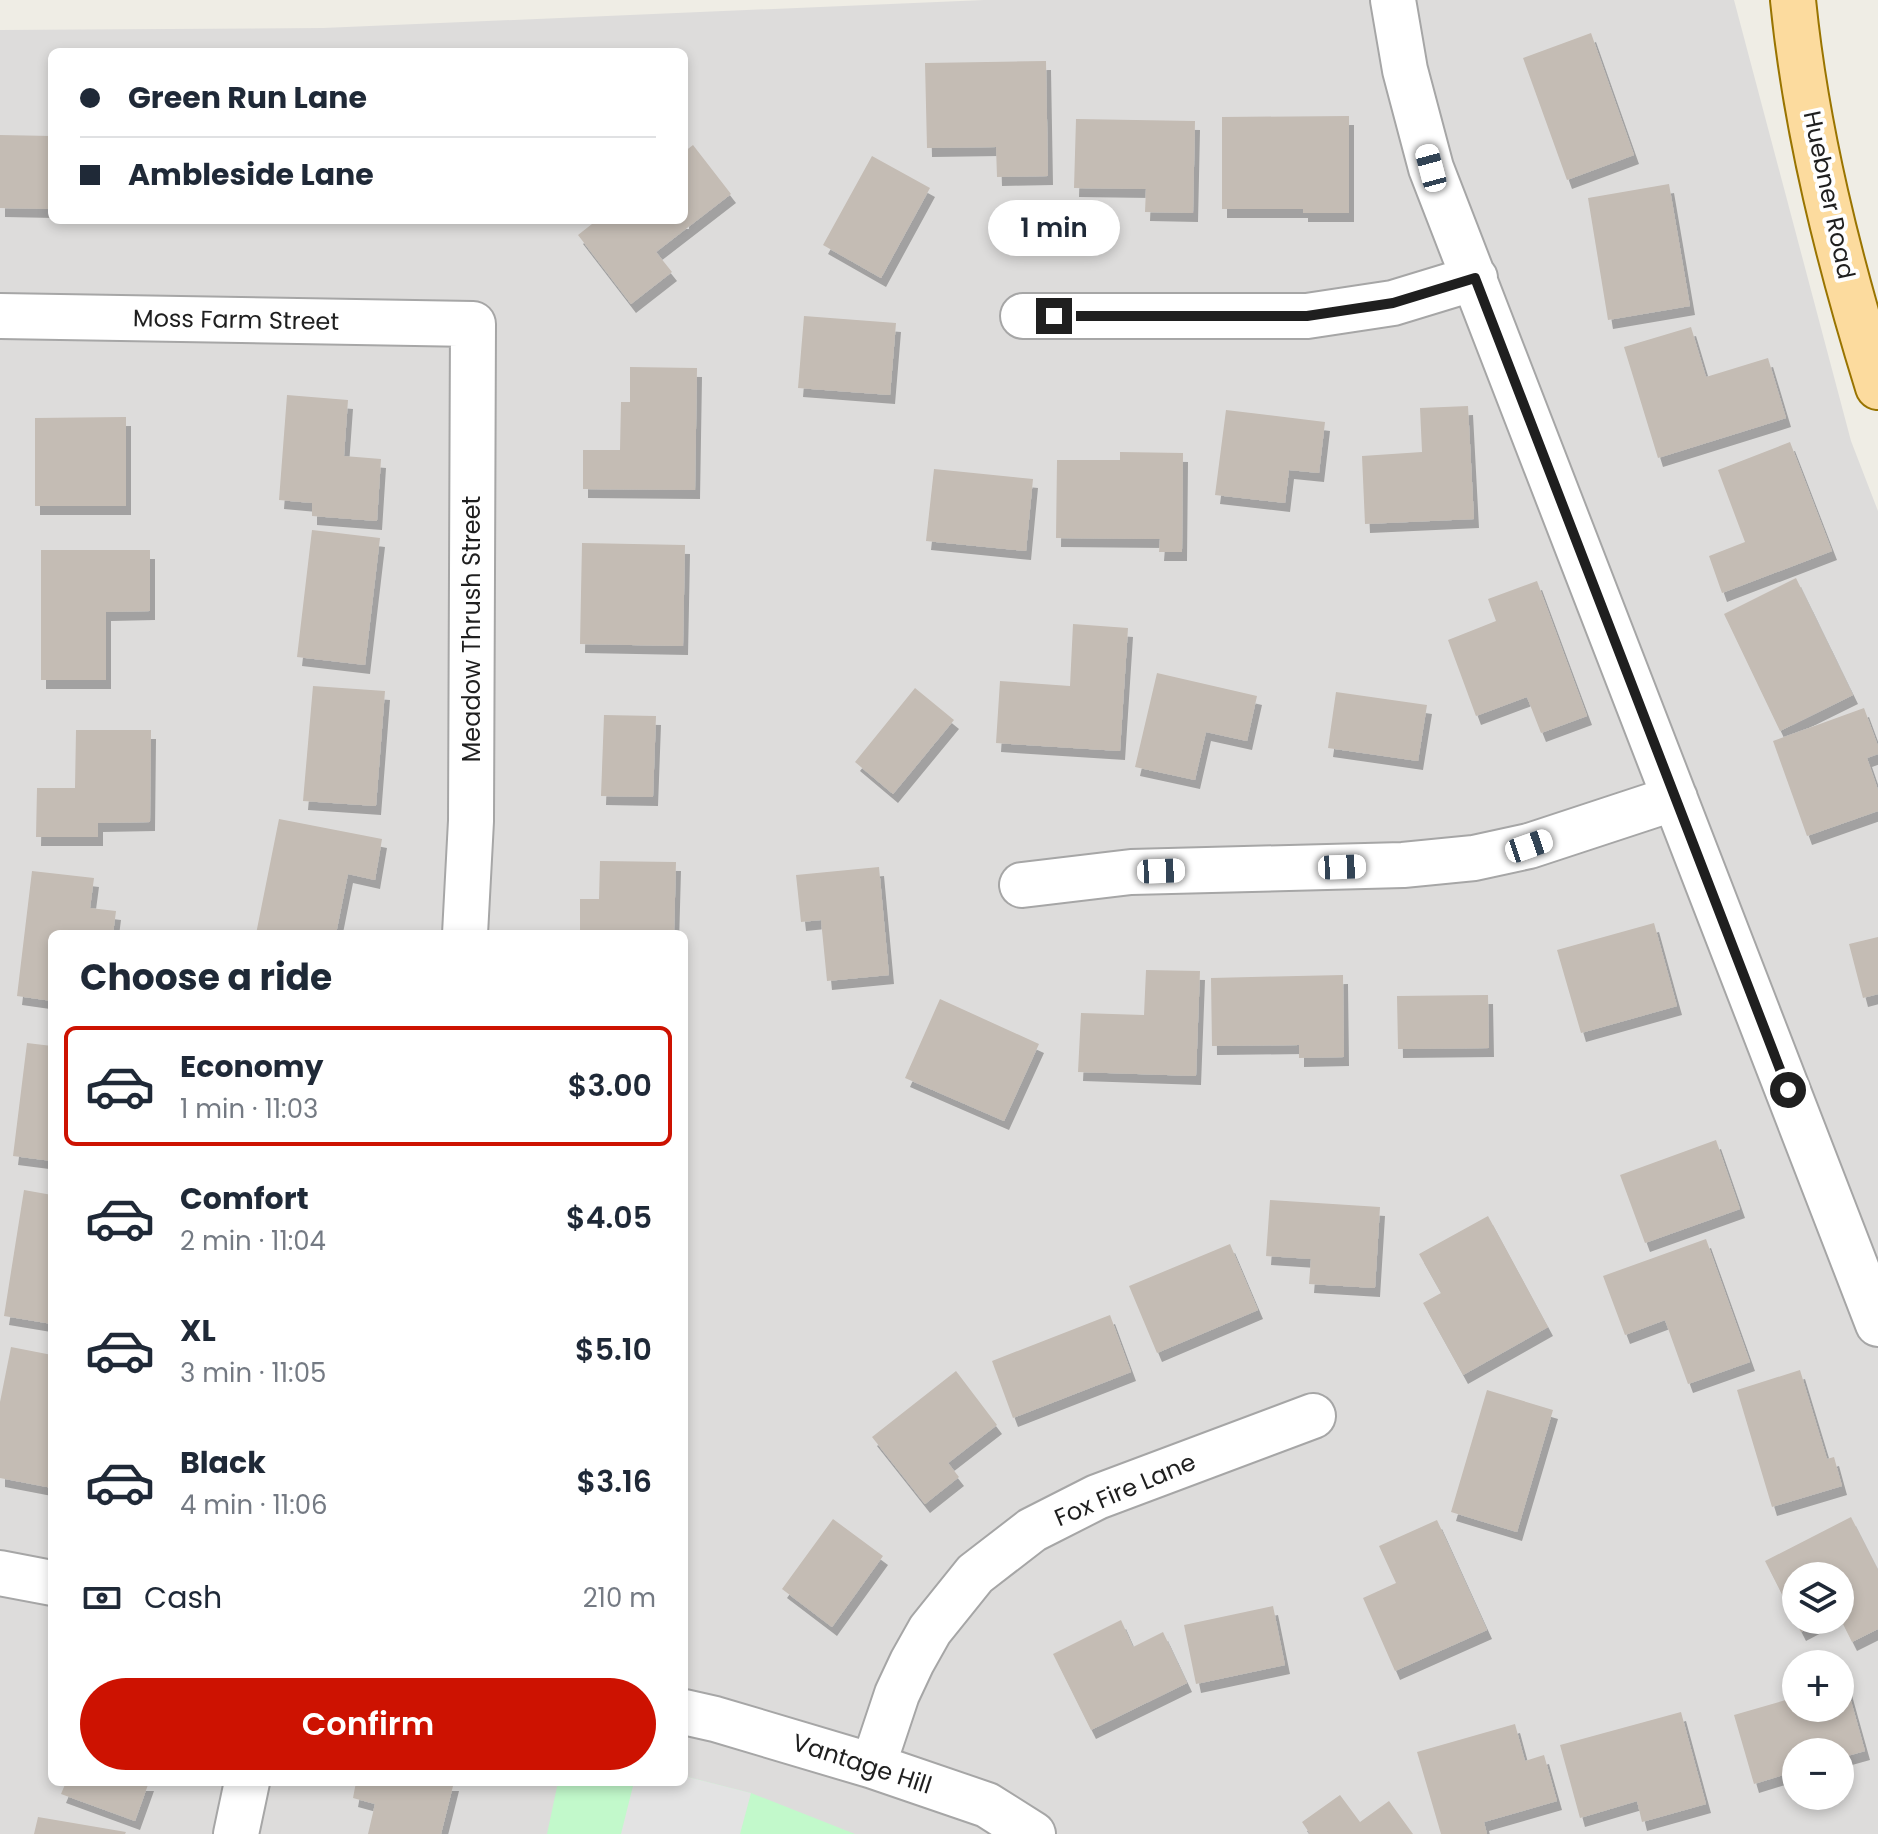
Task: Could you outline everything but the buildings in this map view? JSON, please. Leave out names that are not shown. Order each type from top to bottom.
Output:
[{"type":"main road","name":"Huebner Road","points":[[1793,0],[1798,45],[1835,237],[1878,387]]},
{"type":"street","points":[[1393,0],[1405,70],[1431,168],[1878,1324]]},
{"type":"street","points":[[1023,316],[1307,316],[1393,303],[1475,278]]},
{"type":"street","name":"Moss Farm Street","points":[[0,316],[473,324]]},
{"type":"street","name":"Meadow Thrush Street","points":[[465,930],[471,821],[473,324]]},
{"type":"street","points":[[1022,885],[1131,872],[1403,865],[1474,858],[1529,846],[1675,798]]},
{"type":"street","name":"Fox Fire Lane","points":[[873,1766],[897,1694],[930,1630],[975,1574],[1032,1530],[1097,1497],[1313,1416]]},
{"type":"street","points":[[0,1573],[48,1582]]},
{"type":"street","name":"Vantage Hill","points":[[688,1713],[873,1766],[987,1805],[1033,1834]]},
{"type":"street","points":[[236,1834],[246,1786]]},
{"type":"shaded area","points":[[984,0],[1734,0],[1851,441],[1878,511],[1878,1834],[0,1834],[0,30],[323,28]]},
{"type":"shaded area","points":[[688,1777],[751,1793],[740,1834],[621,1834],[633,1786],[688,1786]]},
{"type":"green space","points":[[688,1777],[751,1793],[855,1834],[547,1834],[557,1786],[688,1786]]},
{"type":"route","points":[[1054,316],[1307,316],[1393,303],[1475,278],[1788,1090]]}]
